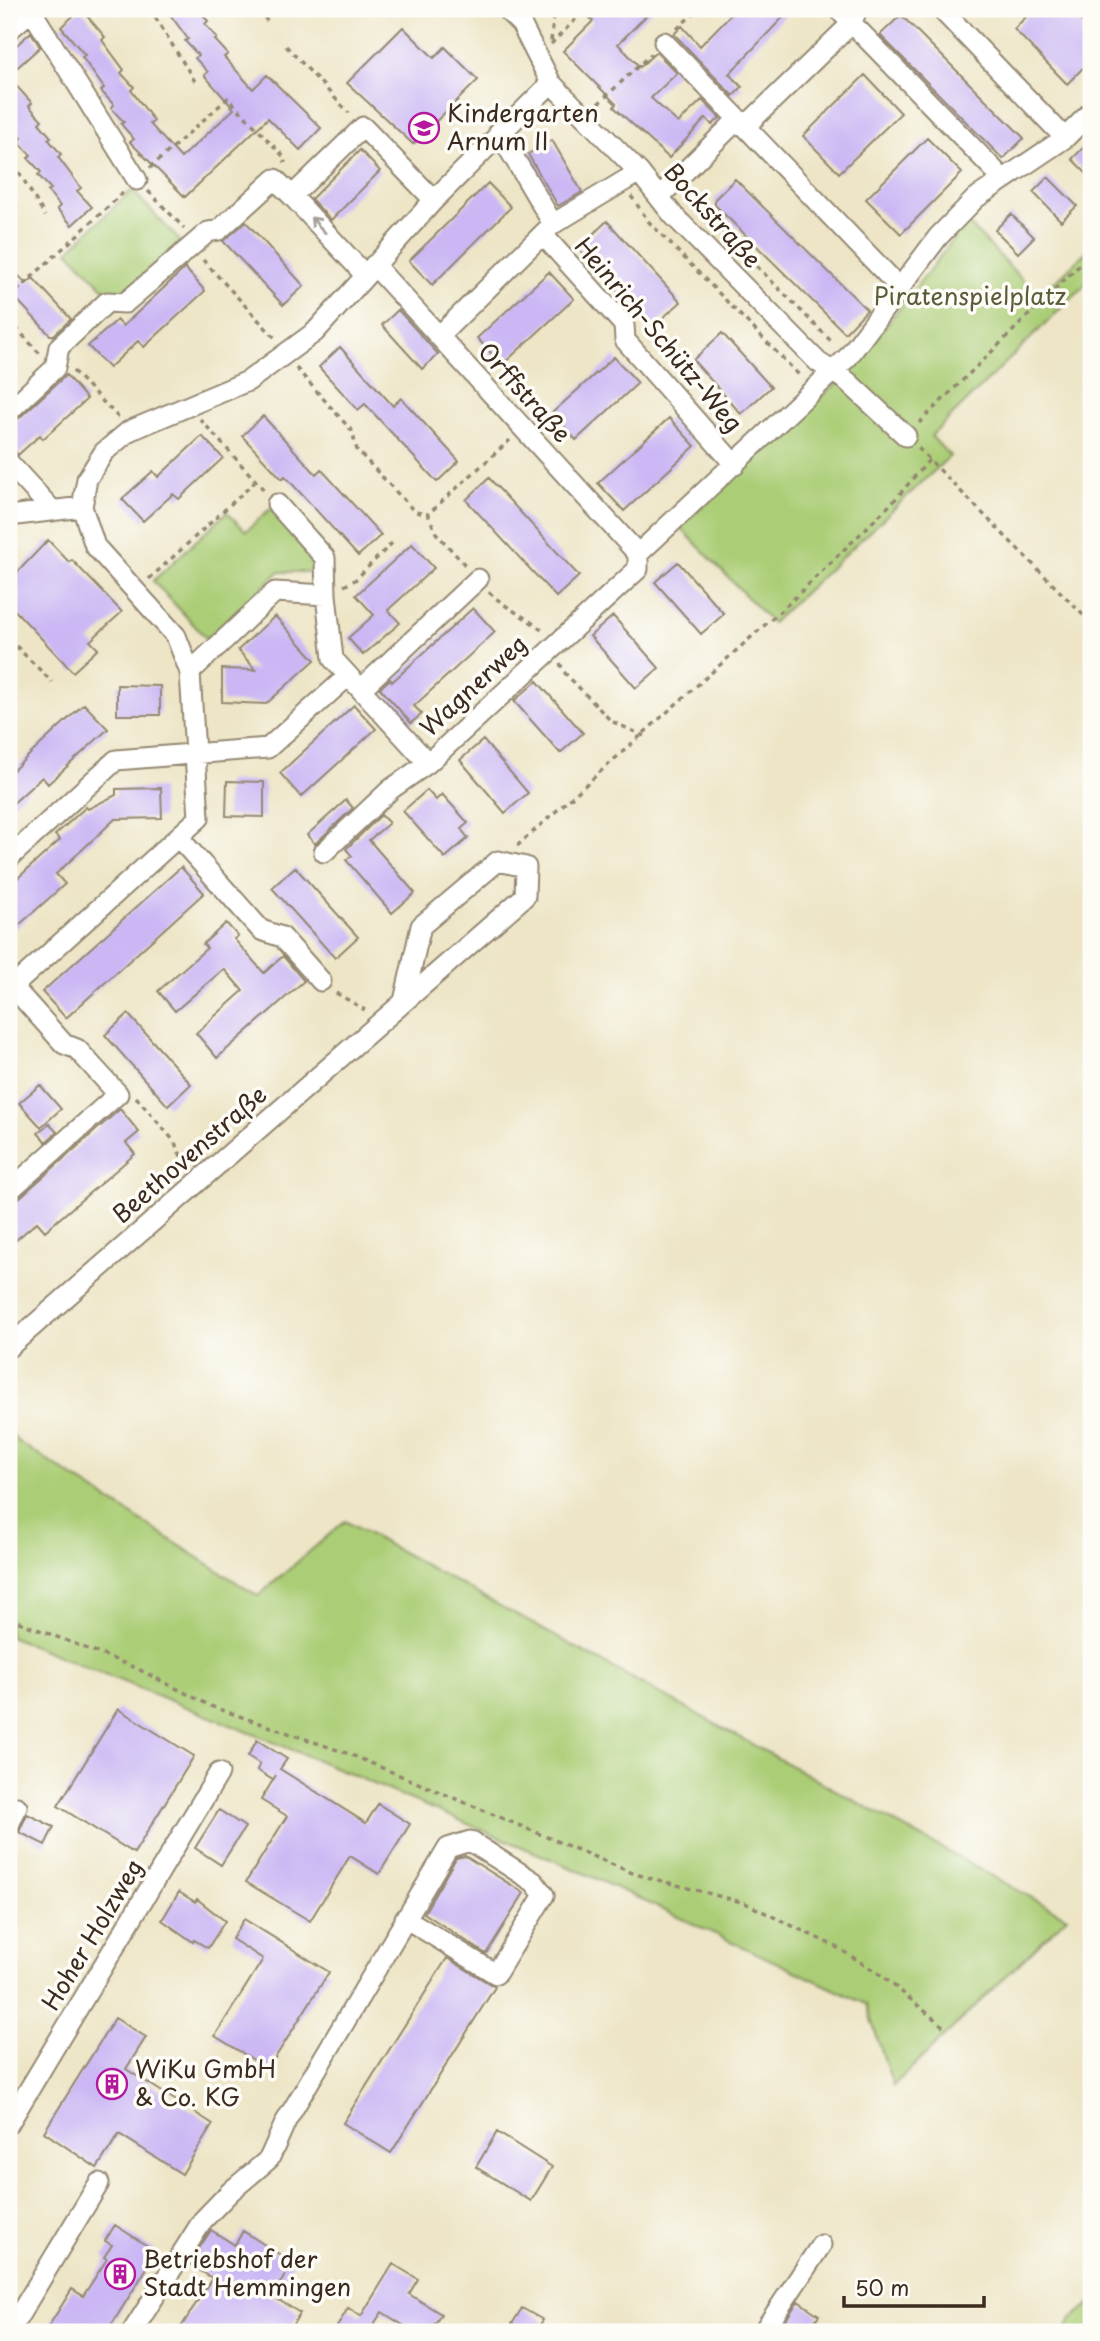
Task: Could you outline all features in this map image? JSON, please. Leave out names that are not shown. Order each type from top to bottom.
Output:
[{"type":"street","name":"Bockstraße","points":[[506,9],[521,24],[551,83],[639,172],[673,215],[818,362],[833,371],[906,436]]},
{"type":"street","points":[[838,9],[855,16],[1003,179]]},
{"type":"street","points":[[941,9],[1066,138]]},
{"type":"street","points":[[9,30],[32,10],[137,180]]},
{"type":"street","points":[[659,197],[731,126],[752,120],[855,16]]},
{"type":"street","points":[[664,42],[900,288]]},
{"type":"street","points":[[9,1191],[118,1094],[77,1049],[64,1044],[11,988],[199,818],[191,672],[176,636],[134,593],[95,547],[82,507],[87,480],[104,452],[130,430],[248,381],[315,332],[434,200],[499,132],[551,83]]},
{"type":"street","points":[[554,646],[638,569],[638,554],[848,358],[938,237],[976,198],[1066,138],[1091,112]]},
{"type":"street","points":[[9,411],[55,368],[59,347],[107,302],[125,303],[208,232],[219,230],[275,179],[292,197],[363,127],[434,200]]},
{"type":"street","name":"Heinrich-Schütz-Weg","points":[[499,132],[548,230],[624,324],[625,340],[735,465]]},
{"type":"street","points":[[440,335],[548,230],[639,172]]},
{"type":"street","name":"Orffstraße","points":[[292,197],[440,335],[638,554]]},
{"type":"street","points":[[9,463],[53,511]]},
{"type":"street","points":[[277,504],[325,558],[333,659],[354,682]]},
{"type":"street","points":[[9,516],[82,507]]},
{"type":"street","points":[[9,858],[116,760],[268,748],[354,682],[478,579]]},
{"type":"street","points":[[191,672],[275,592],[326,595]]},
{"type":"street","name":"Wagnerweg","points":[[324,852],[391,789],[428,763],[554,646]]},
{"type":"street","name":"Wagnerweg","points":[[354,682],[428,763]]},
{"type":"street","points":[[178,838],[261,930],[282,937],[321,981]]},
{"type":"street","points":[[404,1000],[421,926],[498,861]]},
{"type":"street","name":"Beethovenstraße","points":[[9,1347],[526,896],[526,867],[498,861]]},
{"type":"street","name":"Hoher Holzweg","points":[[9,2123],[219,1773]]},
{"type":"street","points":[[9,1825],[18,1807]]},
{"type":"street","points":[[132,2332],[203,2220],[230,2191],[269,2159],[286,2121],[405,1918],[448,1849],[470,1841],[534,1881],[544,1895],[496,1974],[405,1918]]},
{"type":"street","points":[[9,2332],[99,2183]]},
{"type":"street","points":[[763,2332],[821,2245]]},
{"type":"path","points":[[150,9],[196,83]]},
{"type":"path","points":[[259,9],[267,21]]},
{"type":"path","points":[[536,55],[586,9]]},
{"type":"path","points":[[598,104],[698,9]]},
{"type":"path","points":[[286,46],[363,127]]},
{"type":"path","points":[[9,298],[228,98],[284,157],[292,197]]},
{"type":"path","points":[[9,155],[45,216]]},
{"type":"path","points":[[137,180],[197,241],[197,253],[275,338],[285,355],[352,432],[357,450],[415,512],[428,514]]},
{"type":"path","points":[[1091,254],[906,436],[1091,623]]},
{"type":"path","points":[[190,407],[277,504]]},
{"type":"path","points":[[428,514],[522,428]]},
{"type":"path","points":[[498,861],[643,736],[892,503],[929,460]]},
{"type":"path","points":[[134,593],[256,481]]},
{"type":"path","points":[[428,514],[436,533],[504,608],[528,618],[554,646],[563,671],[611,721],[643,736]]},
{"type":"path","points":[[326,595],[355,580],[392,543]]},
{"type":"path","points":[[9,639],[52,682]]},
{"type":"path","points":[[321,981],[345,1001],[364,1009],[378,1023]]},
{"type":"path","points":[[118,1094],[131,1092],[174,1141],[184,1166],[201,1178]]},
{"type":"path","points":[[9,1618],[136,1668],[213,1707],[349,1754],[635,1874],[746,1903],[838,1948],[881,1975],[943,2026]]},
{"type":"green space","points":[[132,190],[181,242],[124,294],[109,294],[68,251]]},
{"type":"green space","name":"Piratenspielplatz","points":[[967,222],[1039,297],[1091,247],[1091,279],[931,436],[950,456],[772,623],[680,527],[851,370]]},
{"type":"green space","points":[[271,508],[317,557],[317,572],[279,572],[207,639],[153,581],[227,512],[246,531]]},
{"type":"green space","points":[[9,1430],[17,1441],[258,1596],[345,1521],[1067,1917],[893,2086],[866,2004],[588,1875],[315,1759],[9,1636]]},
{"type":"green space","points":[[1091,2303],[1091,2332],[1066,2332],[1070,2320]]},
{"type":"building","points":[[81,9],[105,37],[102,40],[124,70],[121,73],[134,87],[131,90],[154,121],[150,124],[181,158],[234,109],[204,75],[208,72],[195,58],[198,55],[185,41],[188,39],[166,9],[198,9],[208,21],[205,24],[217,38],[215,40],[228,54],[224,57],[253,89],[267,75],[321,128],[300,150],[268,118],[185,197],[130,142],[134,139],[111,108],[114,105],[101,91],[104,88],[82,57],[85,55],[61,27]]},
{"type":"building","points":[[595,9],[653,9],[618,44],[640,67],[656,52],[677,73],[651,98],[678,123],[702,100],[720,118],[712,125],[706,118],[669,158],[614,107],[616,104],[563,51],[593,21],[588,16]]},
{"type":"building","points":[[736,9],[791,9],[729,74],[742,87],[733,96],[674,34],[682,26],[700,46]]},
{"type":"building","points":[[1034,9],[1070,9],[1091,31],[1091,60],[1067,84],[1014,29]]},
{"type":"building","points":[[901,15],[1024,138],[1003,159],[880,35]]},
{"type":"building","points":[[403,27],[434,58],[445,47],[478,80],[413,144],[347,83]]},
{"type":"building","points":[[31,32],[40,47],[9,75],[9,52]]},
{"type":"building","points":[[865,75],[901,113],[839,173],[803,136]]},
{"type":"building","points":[[9,78],[32,103],[29,106],[42,120],[39,123],[61,154],[58,157],[81,188],[77,191],[92,207],[72,225],[57,209],[60,206],[48,191],[51,189],[28,158],[31,155],[18,141],[22,138],[9,124]]},
{"type":"building","points":[[927,138],[962,173],[901,234],[866,199]]},
{"type":"building","points":[[552,140],[582,192],[558,206],[528,154]]},
{"type":"building","points":[[1091,140],[1091,178],[1072,159]]},
{"type":"building","points":[[360,150],[380,171],[331,220],[311,199]]},
{"type":"building","points":[[1048,177],[1077,206],[1061,221],[1033,192]]},
{"type":"building","points":[[735,179],[867,310],[845,333],[715,205],[715,199]]},
{"type":"building","points":[[488,183],[511,207],[432,285],[409,261]]},
{"type":"building","points":[[1011,214],[1034,237],[1018,253],[995,230]]},
{"type":"building","points":[[607,221],[681,302],[651,328],[578,248]]},
{"type":"building","points":[[246,222],[304,286],[283,305],[223,241]]},
{"type":"building","points":[[9,265],[26,284],[33,278],[71,319],[54,335],[50,335],[9,291]]},
{"type":"building","points":[[185,268],[205,291],[144,347],[138,341],[109,368],[88,346],[117,320],[123,326]]},
{"type":"building","points":[[549,272],[574,299],[502,365],[477,338]]},
{"type":"building","points":[[398,310],[438,354],[422,369],[382,325]]},
{"type":"building","points":[[722,333],[771,387],[741,414],[693,360]]},
{"type":"building","points":[[340,347],[393,406],[401,398],[459,461],[437,482],[365,404],[358,410],[319,367]]},
{"type":"building","points":[[614,357],[638,383],[576,440],[552,413]]},
{"type":"building","points":[[66,375],[87,399],[43,439],[40,435],[18,455],[9,445],[9,423],[17,420]]},
{"type":"building","points":[[263,416],[316,474],[321,469],[381,535],[358,556],[285,476],[282,479],[242,436]]},
{"type":"building","points":[[669,418],[695,446],[624,511],[598,483]]},
{"type":"building","points":[[202,436],[223,458],[179,499],[173,494],[143,521],[122,499],[153,471],[158,477]]},
{"type":"building","points":[[489,478],[579,576],[556,597],[466,500]]},
{"type":"building","points":[[48,540],[69,562],[72,560],[122,612],[90,641],[98,649],[73,672],[9,604],[9,581]]},
{"type":"building","points":[[412,544],[434,568],[388,610],[400,623],[363,655],[348,638],[374,615],[356,595]]},
{"type":"building","points":[[678,562],[724,614],[701,634],[655,582]]},
{"type":"building","points":[[473,608],[495,632],[414,706],[422,714],[411,723],[380,688],[390,679],[392,682]]},
{"type":"building","points":[[275,616],[315,660],[266,704],[222,702],[222,669],[256,670],[238,650]]},
{"type":"building","points":[[613,616],[659,668],[636,688],[590,636]]},
{"type":"building","points":[[537,681],[583,733],[560,753],[514,701]]},
{"type":"building","points":[[117,685],[160,686],[160,715],[117,715]]},
{"type":"building","points":[[84,704],[108,729],[48,784],[42,777],[9,807],[9,774]]},
{"type":"building","points":[[354,705],[376,729],[301,797],[280,773]]},
{"type":"building","points":[[483,740],[528,793],[505,813],[460,760]]},
{"type":"building","points":[[227,781],[264,782],[264,817],[226,816]]},
{"type":"building","points":[[161,788],[162,818],[115,819],[56,874],[65,884],[9,934],[9,886],[60,840],[55,835],[86,807],[88,809],[116,795],[116,789]]},
{"type":"building","points":[[427,790],[436,800],[442,794],[468,823],[461,829],[468,838],[445,858],[403,811]]},
{"type":"building","points":[[346,800],[353,808],[315,844],[307,835]]},
{"type":"building","points":[[381,815],[389,823],[369,840],[415,893],[392,913],[346,860],[352,856],[346,849]]},
{"type":"building","points":[[181,867],[204,893],[66,1018],[42,992]]},
{"type":"building","points":[[295,867],[358,937],[335,958],[272,888]]},
{"type":"building","points":[[226,923],[238,936],[234,939],[264,973],[283,956],[304,981],[217,1058],[196,1033],[243,991],[224,969],[175,1011],[158,991],[207,948],[203,944]]},
{"type":"building","points":[[128,1014],[191,1084],[168,1106],[105,1035]]},
{"type":"building","points":[[40,1085],[61,1109],[41,1127],[19,1103]]},
{"type":"building","points":[[120,1109],[139,1132],[126,1143],[135,1154],[45,1231],[37,1222],[9,1246],[9,1203],[17,1200]]},
{"type":"building","points":[[49,1124],[57,1132],[46,1142],[38,1133]]},
{"type":"building","points":[[118,1709],[194,1756],[134,1853],[58,1806]]},
{"type":"building","points":[[257,1740],[287,1759],[280,1769],[366,1823],[378,1804],[410,1824],[379,1874],[350,1856],[310,1921],[246,1882],[287,1816],[261,1800],[273,1780],[257,1770],[260,1764],[248,1756]]},
{"type":"building","points":[[219,1810],[245,1827],[221,1865],[195,1848]]},
{"type":"building","points":[[27,1814],[54,1827],[45,1845],[19,1832]]},
{"type":"building","points":[[465,1856],[524,1893],[486,1954],[424,1913],[456,1858]]},
{"type":"building","points":[[179,1892],[195,1902],[197,1899],[225,1921],[208,1948],[194,1940],[193,1942],[162,1920]]},
{"type":"building","points":[[244,1919],[329,1972],[268,2069],[215,2036],[263,1959],[232,1939]]},
{"type":"building","points":[[447,1958],[495,1987],[391,2153],[343,2123]]},
{"type":"building","name":"WiKu GmbH & Co. KG","points":[[115,2018],[146,2037],[126,2069],[213,2124],[182,2174],[119,2134],[97,2168],[44,2132]]},
{"type":"building","points":[[497,2132],[552,2167],[531,2201],[476,2167]]},
{"type":"building","name":"Betriebshof der Stadt Hemmingen","points":[[115,2225],[157,2252],[107,2332],[45,2332],[72,2289],[83,2296],[107,2259],[104,2257],[112,2245],[105,2241]]},
{"type":"building","points":[[211,2230],[235,2245],[243,2231],[293,2263],[272,2296],[300,2313],[288,2332],[178,2332],[212,2278],[189,2264]]},
{"type":"building","points":[[393,2264],[418,2279],[409,2294],[441,2314],[430,2332],[414,2332],[382,2312],[374,2324],[387,2332],[334,2332],[348,2308],[361,2316]]},
{"type":"building","points":[[798,2301],[819,2315],[807,2332],[778,2332]]},
{"type":"building","points":[[522,2308],[543,2320],[535,2332],[507,2332]]},
{"type":"place","name":"Kindergarten Arnum II","points":[[424,128]]},
{"type":"place","name":"WiKu GmbH & Co. KG","points":[[112,2084]]},
{"type":"place","name":"Betriebshof der Stadt Hemmingen","points":[[120,2274]]}]
